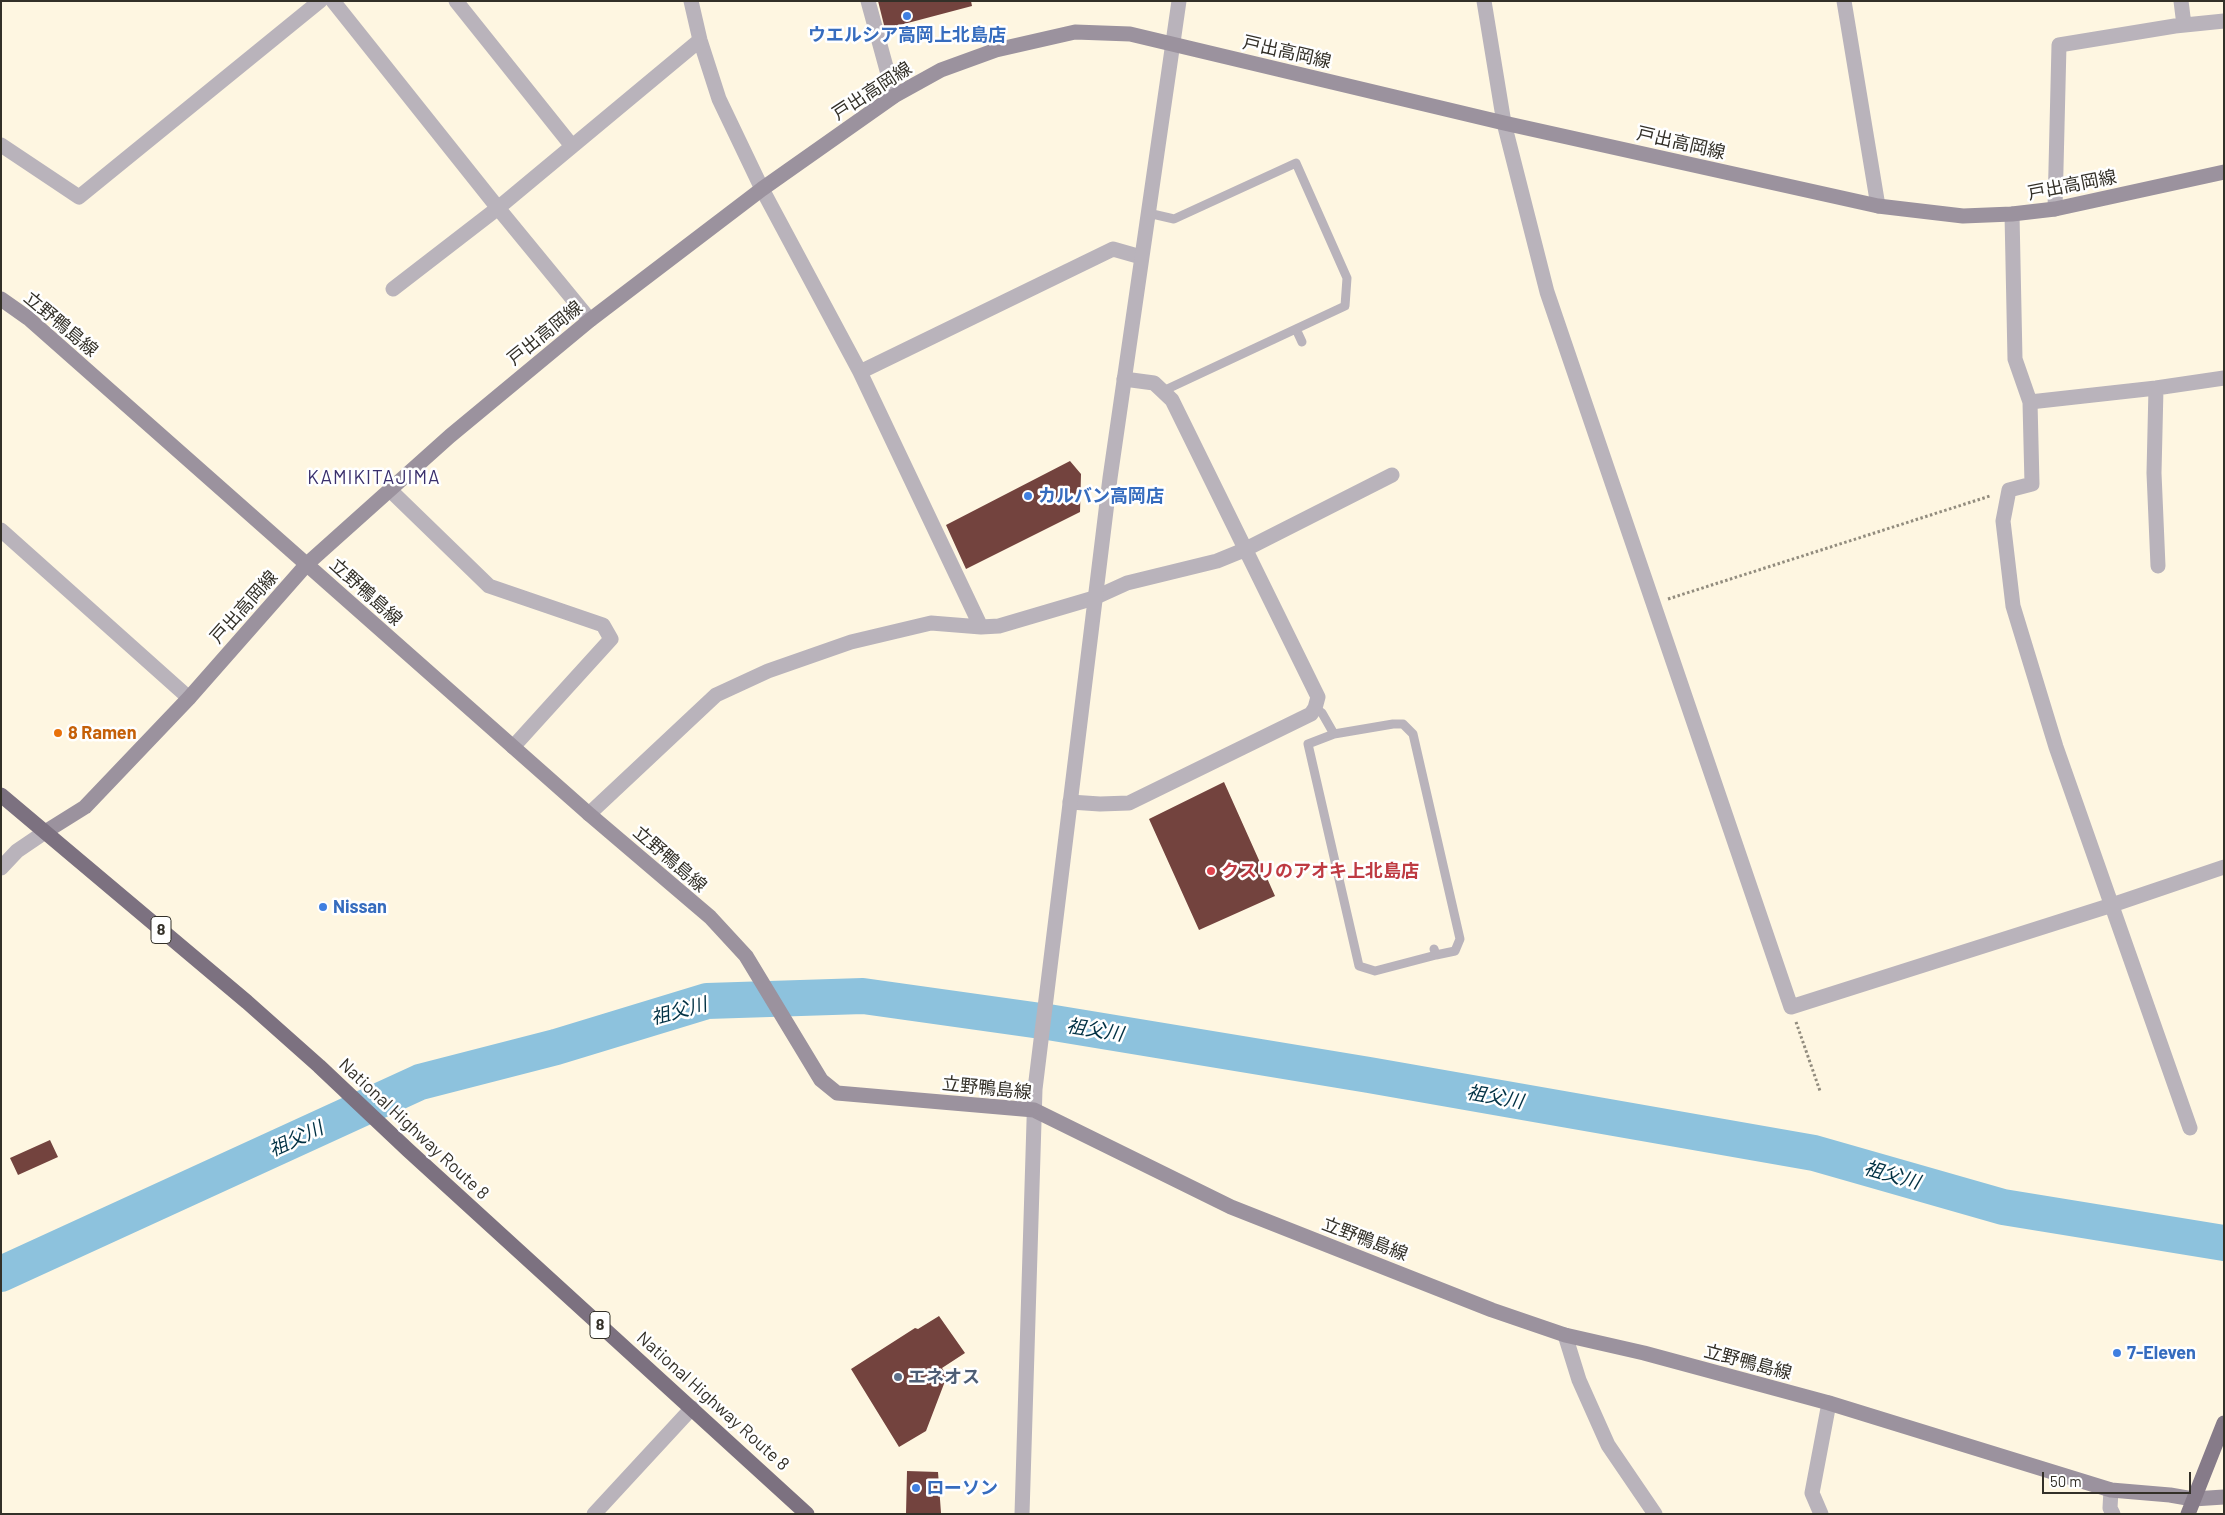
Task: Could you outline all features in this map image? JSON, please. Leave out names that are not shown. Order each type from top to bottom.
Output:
[{"type":"highway","name":"National Highway Route 8","points":[[1,795],[247,1002],[319,1066],[408,1150],[809,1514]]},
{"type":"main road","name":"戸出高岡線","points":[[45,832],[85,807],[189,698],[307,564],[450,436],[590,320],[762,190],[894,96],[941,70],[996,50],[1075,32],[1130,34],[1504,123],[1878,206],[1963,216],[2055,210],[2224,172]]},
{"type":"main road","name":"立野鴨島線","points":[[1,299],[28,318],[589,814],[710,918],[746,956],[822,1080],[837,1093],[1034,1110],[1231,1207],[1492,1310],[1565,1335],[1829,1403],[2111,1490],[2193,1499],[2224,1498]]},
{"type":"main road","points":[[2188,1514],[2224,1423]]},
{"type":"street","points":[[1,145],[79,197],[320,1]]},
{"type":"street","points":[[333,1],[590,320]]},
{"type":"street","points":[[456,1],[572,146]]},
{"type":"street","points":[[691,1],[700,40],[719,99],[762,190],[860,372],[981,627]]},
{"type":"street","points":[[868,1],[894,96]]},
{"type":"street","points":[[1022,1514],[1035,1089],[1094,598],[1141,257],[1179,1]]},
{"type":"street","points":[[1484,1],[1504,123],[1547,292],[1791,1007],[2112,905],[2224,867]]},
{"type":"street","points":[[1844,1],[1878,206]]},
{"type":"street","points":[[2181,1],[2184,25]]},
{"type":"street","points":[[2055,210],[2059,45],[2184,25],[2224,21]]},
{"type":"street","points":[[393,289],[498,208],[700,40]]},
{"type":"street","points":[[2012,214],[2015,359],[2030,402],[2032,484],[2009,490],[2002,521],[2013,606],[2056,747],[2190,1128]]},
{"type":"street","points":[[860,372],[1113,249],[1141,257]]},
{"type":"street","points":[[2030,402],[2156,388],[2224,378]]},
{"type":"street","points":[[1070,802],[1129,803],[1311,714],[1318,697],[1244,550],[1172,400],[1154,383],[1124,379]]},
{"type":"street","points":[[2156,388],[2154,473],[2158,566]]},
{"type":"street","points":[[589,814],[716,695],[768,671],[851,642],[931,623],[981,627],[999,626],[1094,598],[1127,583],[1217,561],[1244,550],[1369,480],[1392,474]]},
{"type":"street","points":[[390,490],[489,586],[603,625],[611,640],[513,747]]},
{"type":"street","points":[[1,530],[189,698]]},
{"type":"street","points":[[1,868],[17,851],[45,832]]},
{"type":"street","points":[[1565,1335],[1579,1380],[1608,1444],[1655,1514]]},
{"type":"street","points":[[1822,1514],[1812,1494],[1829,1403]]},
{"type":"street","points":[[594,1514],[692,1408]]},
{"type":"street","points":[[2111,1490],[2110,1508],[2113,1514]]},
{"type":"lane","points":[[1148,213],[1174,219],[1296,163],[1347,278],[1346,306],[1163,391]]},
{"type":"lane","points":[[1296,328],[1302,342]]},
{"type":"lane","points":[[1315,708],[1322,713],[1334,734]]},
{"type":"lane","points":[[1398,724],[1403,724],[1413,734],[1460,939],[1455,951],[1435,952],[1375,972],[1359,966],[1308,744],[1334,734],[1398,724]]},
{"type":"path","points":[[1653,603],[2009,490]]},
{"type":"path","points":[[1791,1007],[1820,1091]]},
{"type":"building","name":"ウエルシア高岡上北島店","points":[[878,1],[971,1],[972,6],[885,29]]},
{"type":"building","points":[[1070,461],[1081,474],[1080,512],[966,569],[946,525]]},
{"type":"building","points":[[1224,782],[1275,896],[1199,930],[1149,819]]},
{"type":"building","points":[[50,1140],[58,1157],[18,1175],[10,1158]]},
{"type":"building","points":[[939,1316],[965,1353],[942,1368],[947,1376],[926,1431],[899,1447],[851,1369],[915,1328],[918,1329]]},
{"type":"building","points":[[907,1471],[938,1472],[941,1513],[906,1514]]},
{"type":"waterway","name":"祖父川","points":[[1,1274],[420,1082],[556,1047],[707,1001],[863,996],[1048,1022],[1369,1075],[1814,1153],[2003,1207],[2224,1243]]},
{"type":"place","name":"ウエルシア高岡上北島店","points":[[907,16]]},
{"type":"place","name":"カルバン高岡店","points":[[1028,496]]},
{"type":"place","name":"8 Ramen","points":[[58,733]]},
{"type":"place","name":"クスリのアオキ上北島店","points":[[1211,871]]},
{"type":"place","name":"Nissan","points":[[323,907]]},
{"type":"place","name":"7-Eleven","points":[[2117,1353]]},
{"type":"place","name":"エネオス","points":[[898,1377]]},
{"type":"place","name":"ローソン","points":[[916,1488]]},
{"type":"district","name":"KAMIKITAJIMA","points":[[374,478]]}]
